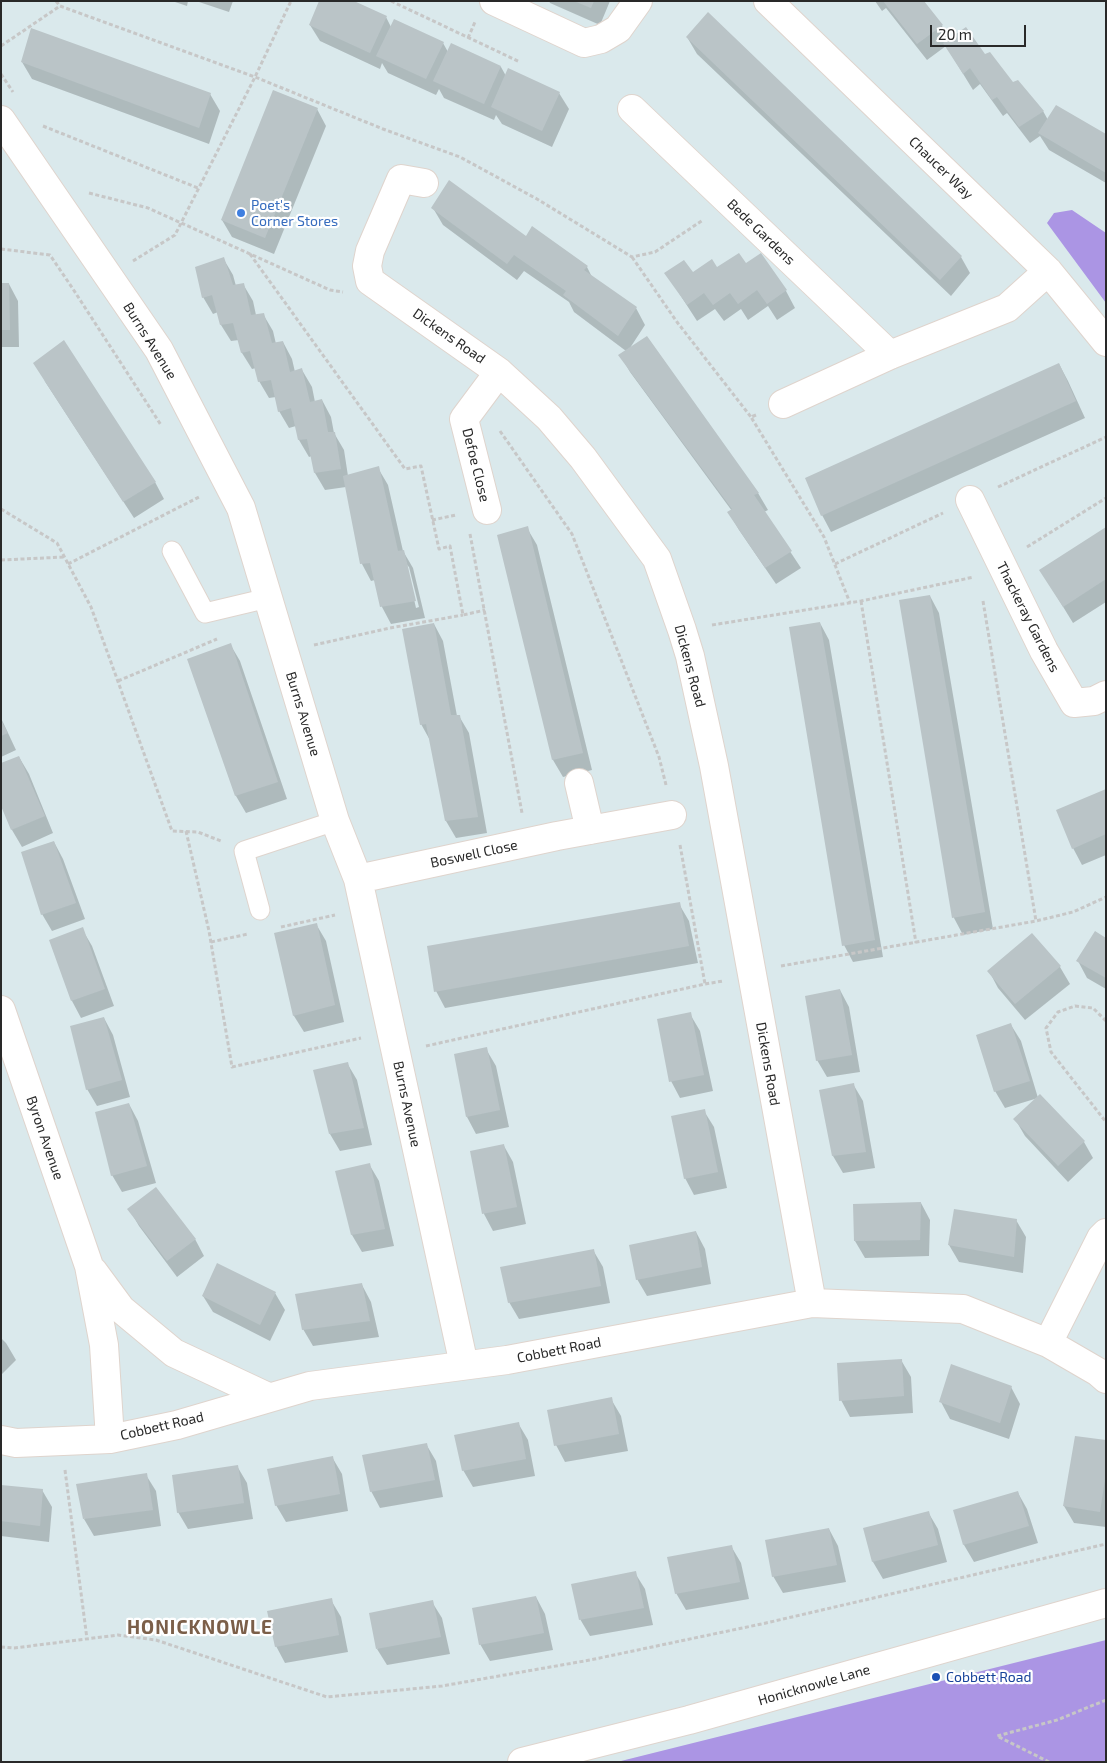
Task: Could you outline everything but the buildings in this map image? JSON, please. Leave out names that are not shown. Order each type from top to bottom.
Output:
[{"type":"street","points":[[494,1],[584,43],[601,39],[618,29],[638,1]]},
{"type":"street","name":"Chaucer Way","points":[[768,1],[1048,271],[1106,342]]},
{"type":"street","name":"Bede Gardens","points":[[632,109],[890,355]]},
{"type":"street","name":"Burns Avenue","points":[[1,120],[159,350],[241,508],[335,821],[358,879],[464,1365]]},
{"type":"street","points":[[370,281],[367,266],[370,250],[401,179],[424,183]]},
{"type":"street","points":[[783,404],[890,355],[1007,308],[1048,271]]},
{"type":"street","name":"Dickens Road","points":[[370,281],[498,372],[555,424],[583,458],[657,559],[690,656],[714,766],[740,976],[812,1303]]},
{"type":"street","name":"Defoe Close","points":[[476,511],[464,419],[498,372]]},
{"type":"street","name":"Thackeray Gardens","points":[[970,500],[990,570],[1044,652],[1074,703],[1094,701],[1106,695]]},
{"type":"street","points":[[579,783],[590,830]]},
{"type":"street","name":"Boswell Close","points":[[358,879],[590,830],[672,815]]},
{"type":"street","name":"Byron Avenue","points":[[1,1010],[89,1266],[104,1345],[110,1439]]},
{"type":"street","points":[[1048,1343],[1101,1238],[1106,1232]]},
{"type":"street","name":"Byron Avenue","points":[[89,1266],[121,1309],[174,1353],[268,1398]]},
{"type":"street","name":"Cobbett Road","points":[[1,1440],[16,1443],[110,1439],[177,1425],[310,1386],[507,1360],[812,1303],[963,1309],[1048,1343],[1098,1372],[1106,1379]]},
{"type":"street","name":"Honicknowle Lane","points":[[522,1762],[689,1720],[1106,1603]]},
{"type":"lane","points":[[172,551],[205,613],[268,598]]},
{"type":"lane","points":[[260,910],[244,851],[335,821]]},
{"type":"path","points":[[56,1],[60,6],[255,77],[383,129],[460,157],[537,199],[632,257],[677,322],[751,418],[824,537],[850,603]]},
{"type":"path","points":[[137,259],[175,235],[255,77],[290,1]]},
{"type":"path","points":[[390,1],[520,62]]},
{"type":"path","points":[[1,46],[60,6]]},
{"type":"path","points":[[43,126],[198,188]]},
{"type":"path","points":[[44,182],[148,208],[330,290],[361,293],[370,281]]},
{"type":"path","points":[[632,257],[655,252],[730,202]]},
{"type":"path","points":[[1,250],[50,256],[162,427]]},
{"type":"path","points":[[250,254],[406,469],[421,466],[439,549],[450,546],[463,615]]},
{"type":"path","points":[[478,400],[572,534],[659,757],[680,844],[705,984]]},
{"type":"path","points":[[751,418],[783,404]]},
{"type":"path","points":[[68,564],[202,495],[206,504]]},
{"type":"path","points":[[682,630],[861,602],[990,570],[1106,498]]},
{"type":"path","points":[[1,509],[57,544],[91,607],[172,831],[198,832],[244,851]]},
{"type":"path","points":[[432,520],[476,511],[485,610],[528,843]]},
{"type":"path","points":[[1,560],[64,557]]},
{"type":"path","points":[[990,570],[1036,921]]},
{"type":"path","points":[[861,602],[916,943]]},
{"type":"path","points":[[284,652],[390,628],[485,610]]},
{"type":"path","points":[[118,681],[218,639]]},
{"type":"path","points":[[186,832],[212,942],[232,1067],[394,1042],[1036,921],[1073,912],[1106,897]]},
{"type":"path","points":[[278,927],[365,908]]},
{"type":"path","points":[[212,942],[250,933]]},
{"type":"path","points":[[1106,1021],[1093,1008],[1075,1006],[1058,1012],[1046,1028],[1051,1052],[1106,1122]]},
{"type":"path","points":[[61,1442],[87,1639]]},
{"type":"path","points":[[1,1647],[14,1648],[118,1635],[156,1640],[327,1697],[442,1686],[590,1660],[766,1623],[1106,1544]]},
{"type":"path","points":[[1049,1762],[997,1736],[1057,1720],[1106,1700]]},
{"type":"shaded area","points":[[1072,210],[1106,233],[1106,303],[1047,223],[1054,213]]},
{"type":"shaded area","points":[[1106,1640],[1106,1762],[617,1762]]},
{"type":"place","name":"Poet's Corner Stores","points":[[241,213]]},
{"type":"place","name":"Cobbett Road","points":[[936,1677]]},
{"type":"district","name":"HONICKNOWLE","points":[[200,1628]]}]
